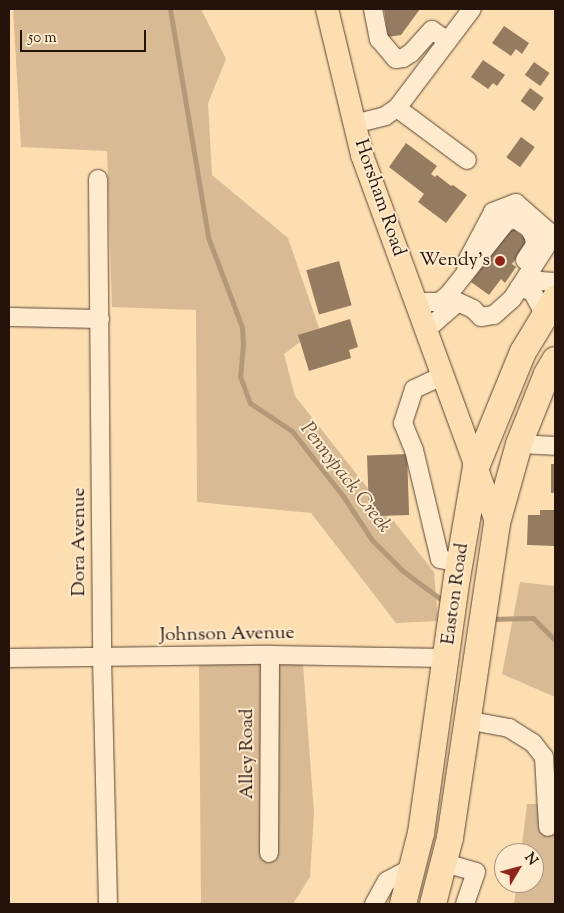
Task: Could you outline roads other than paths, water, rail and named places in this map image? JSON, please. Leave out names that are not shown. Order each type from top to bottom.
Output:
[{"type":"highway","name":"Easton Road","points":[[403,904],[421,833],[458,571],[476,467],[508,384],[523,352],[550,307]]},
{"type":"highway","name":"Easton Road","points":[[433,904],[445,863],[486,585],[497,523],[519,444],[555,360]]},
{"type":"main road","name":"Horsham Road","points":[[327,9],[362,155],[497,523]]},
{"type":"street","points":[[373,9],[379,39],[396,59],[410,53],[432,30],[448,41]]},
{"type":"street","points":[[354,124],[385,116],[397,108],[472,9]]},
{"type":"street","points":[[397,108],[467,160]]},
{"type":"street","name":"Dora Avenue","points":[[98,179],[102,658],[108,904]]},
{"type":"street","points":[[456,285],[466,306],[481,317],[494,316],[512,300],[545,248],[549,232],[516,203],[493,212],[468,259],[466,270]]},
{"type":"street","points":[[415,302],[438,302],[456,285],[506,222],[515,219],[529,228],[534,237],[535,245],[492,304],[466,306],[425,330]]},
{"type":"street","points":[[523,282],[555,282]]},
{"type":"street","points":[[523,282],[550,307]]},
{"type":"street","points":[[9,318],[100,319]]},
{"type":"street","points":[[442,376],[414,390],[402,423],[414,450],[440,559],[458,571]]},
{"type":"street","points":[[519,444],[555,446]]},
{"type":"street","name":"Johnson Avenue","points":[[9,658],[270,655],[446,658]]},
{"type":"street","name":"Alley Road","points":[[269,853],[270,655]]},
{"type":"street","points":[[466,720],[509,728],[533,743],[544,757],[548,827]]},
{"type":"street","points":[[445,863],[476,872],[465,904]]},
{"type":"street","points":[[374,904],[387,881],[413,867]]},
{"type":"waterway","name":"Pennypack Creek","points":[[170,9],[208,237],[242,327],[243,344],[240,376],[250,403],[292,431],[343,496],[372,540],[403,571],[446,603]]},
{"type":"waterway","name":"Pennypack Creek","points":[[491,619],[533,618],[555,640]]},
{"type":"place","name":"Wendy's","points":[[500,261]]}]
